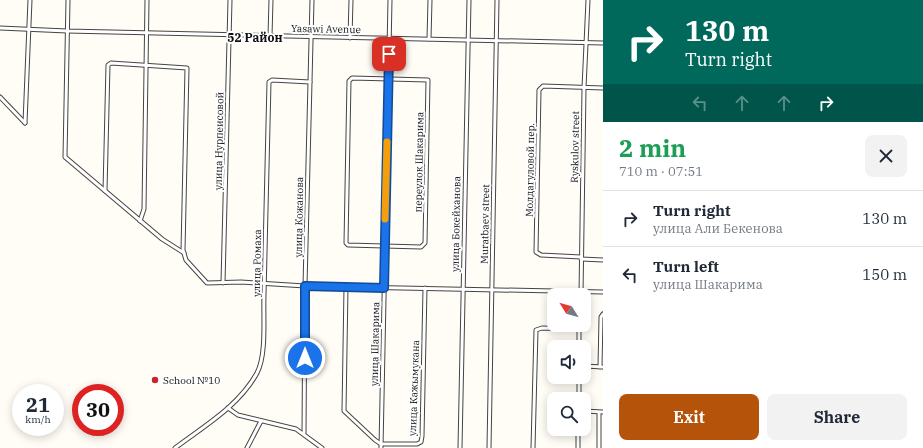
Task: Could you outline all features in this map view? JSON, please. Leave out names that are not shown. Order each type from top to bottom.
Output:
[{"type":"street","points":[[0,97],[25,123],[30,0]]},
{"type":"street","points":[[68,0],[64,155],[67,161],[105,190],[162,239],[184,253]]},
{"type":"street","points":[[140,221],[144,209],[147,0]]},
{"type":"street","name":"улица Нурпеисовой","points":[[223,283],[230,0]]},
{"type":"street","points":[[270,36],[271,0]]},
{"type":"street","name":"улица Кожанова","points":[[304,433],[305,286],[312,0]]},
{"type":"street","points":[[350,38],[351,0]]},
{"type":"street","name":"улица Шакарима","points":[[381,448],[390,0]]},
{"type":"street","points":[[429,39],[430,0]]},
{"type":"street","name":"улица Бокейханова","points":[[460,448],[469,0]]},
{"type":"street","name":"Muratbaev street","points":[[489,448],[497,0]]},
{"type":"street","name":"Ryskulov street","points":[[581,288],[584,88],[588,0]]},
{"type":"street","name":"Yasawi Avenue","points":[[0,28],[67,31],[603,43]]},
{"type":"street","points":[[105,190],[107,67],[110,63],[187,68],[184,253],[186,260],[206,282],[249,282],[264,285],[384,288],[463,288],[547,292]]},
{"type":"street","points":[[385,246],[348,245],[346,243],[346,235],[349,79],[388,79]]},
{"type":"street","name":"переулок Шакарима","points":[[385,246],[421,247],[424,244],[427,174],[428,80],[388,79]]},
{"type":"street","name":"улица Ромаха","points":[[175,448],[228,408],[246,388],[260,365],[264,285],[268,82],[272,80],[310,82]]},
{"type":"street","name":"Молдагуловой пер.","points":[[581,258],[541,255],[538,254],[536,250],[539,89],[543,86],[584,88]]},
{"type":"street","points":[[584,88],[603,88]]},
{"type":"street","points":[[581,258],[603,260]]},
{"type":"street","points":[[346,287],[343,410],[345,414],[381,444]]},
{"type":"street","name":"улица Кажымукана","points":[[381,444],[417,444],[421,441],[425,288]]},
{"type":"street","points":[[591,293],[603,292]]},
{"type":"street","points":[[591,366],[601,367],[601,318],[603,314]]},
{"type":"street","points":[[533,448],[536,330],[547,328]]},
{"type":"street","points":[[228,408],[238,415],[291,428],[304,433],[322,448]]},
{"type":"street","points":[[591,411],[601,412],[599,448]]},
{"type":"street","points":[[247,448],[261,421]]},
{"type":"street","points":[[578,436],[578,448]]},
{"type":"slow traffic","points":[[385,219],[387,142]]},
{"type":"place","name":"School №10","points":[[155,380]]},
{"type":"district","name":"52 Район","points":[[255,37]]},
{"type":"route","points":[[305,358],[305,286],[384,288],[389,54]]}]
